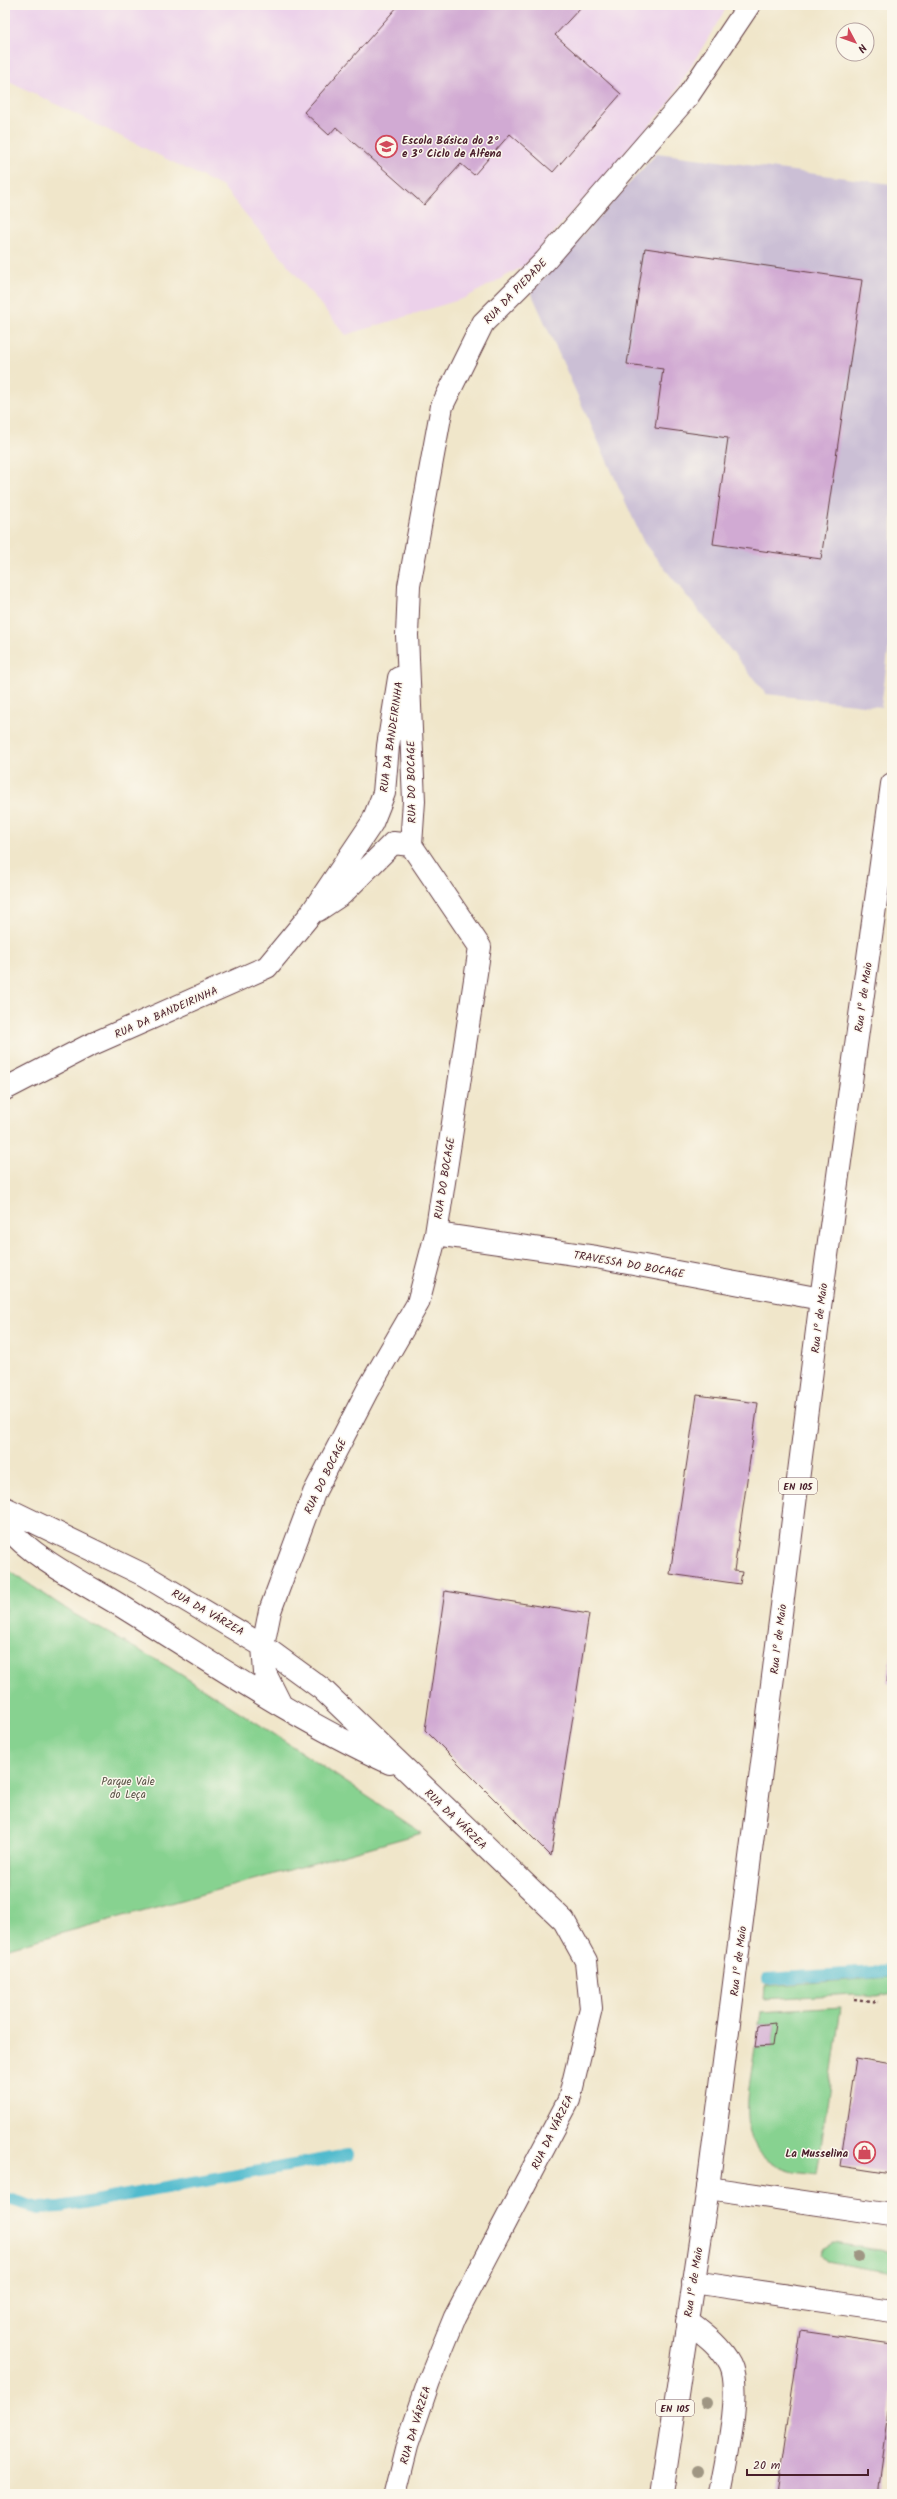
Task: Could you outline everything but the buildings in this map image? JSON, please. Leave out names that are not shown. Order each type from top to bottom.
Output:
[{"type":"street","name":"RUA DA PIEDADE","points":[[406,635],[409,586],[442,406],[483,324],[545,261],[688,96],[749,5]]},
{"type":"street","name":"RUA DO BOCAGE","points":[[280,1703],[266,1673],[263,1646],[270,1611],[280,1580],[314,1494],[367,1391],[418,1303],[436,1234],[480,947],[410,845],[414,801],[406,635]]},
{"type":"street","name":"RUA DA BANDEIRINHA","points":[[5,1089],[102,1040],[267,967],[310,915],[372,822],[384,793],[388,746],[406,635]]},
{"type":"street","name":"Rua 1º de Maio","points":[[662,2494],[708,2188],[821,1299],[892,784]]},
{"type":"street","name":"RUA DA BANDEIRINHA","points":[[310,915],[342,894],[393,843],[410,845]]},
{"type":"street","name":"TRAVESSA DO BOCAGE","points":[[436,1234],[596,1257],[821,1299]]},
{"type":"street","name":"RUA DA VÁRZEA","points":[[5,1508],[144,1575],[263,1646],[322,1689],[564,1921],[586,1961],[591,2008],[570,2100],[455,2316],[429,2381],[407,2446],[395,2494]]},
{"type":"street","name":"RUA DA VÁRZEA","points":[[5,1525],[35,1553],[342,1741],[404,1769]]},
{"type":"street","points":[[708,2188],[892,2215]]},
{"type":"street","points":[[693,2282],[892,2311]]},
{"type":"street","points":[[687,2321],[715,2342],[731,2365],[735,2397],[720,2494]]},
{"type":"path","points":[[854,1999],[878,2002]]},
{"type":"shaded area","name":"Escola Básica do 2º e 3º Ciclo de Alfena","points":[[5,5],[728,5],[667,106],[524,266],[465,298],[346,335],[223,187],[5,79]]},
{"type":"shaded area","points":[[657,153],[892,184],[892,622],[881,707],[766,694],[644,543],[531,292]]},
{"type":"green space","name":"Parque Vale do Leça","points":[[5,1568],[74,1614],[169,1667],[268,1730],[422,1833],[5,1949]]},
{"type":"green space","points":[[892,1977],[892,1993],[876,1996],[853,1994],[764,1999],[765,1986]]},
{"type":"green space","points":[[841,2007],[817,2175],[785,2170],[766,2158],[756,2146],[750,2131],[748,2098],[755,2047],[772,2046],[775,2023],[758,2025],[760,2012]]},
{"type":"green space","points":[[834,2243],[892,2252],[892,2273],[826,2261],[821,2254],[823,2249]]},
{"type":"waterway","points":[[767,1979],[892,1971]]},
{"type":"waterway","points":[[5,2198],[38,2208],[61,2207],[348,2155]]},
{"type":"place","name":"Escola Básica do 2º e 3º Ciclo de Alfena","points":[[386,146]]},
{"type":"place","name":"La Musselina","points":[[864,2153]]}]
